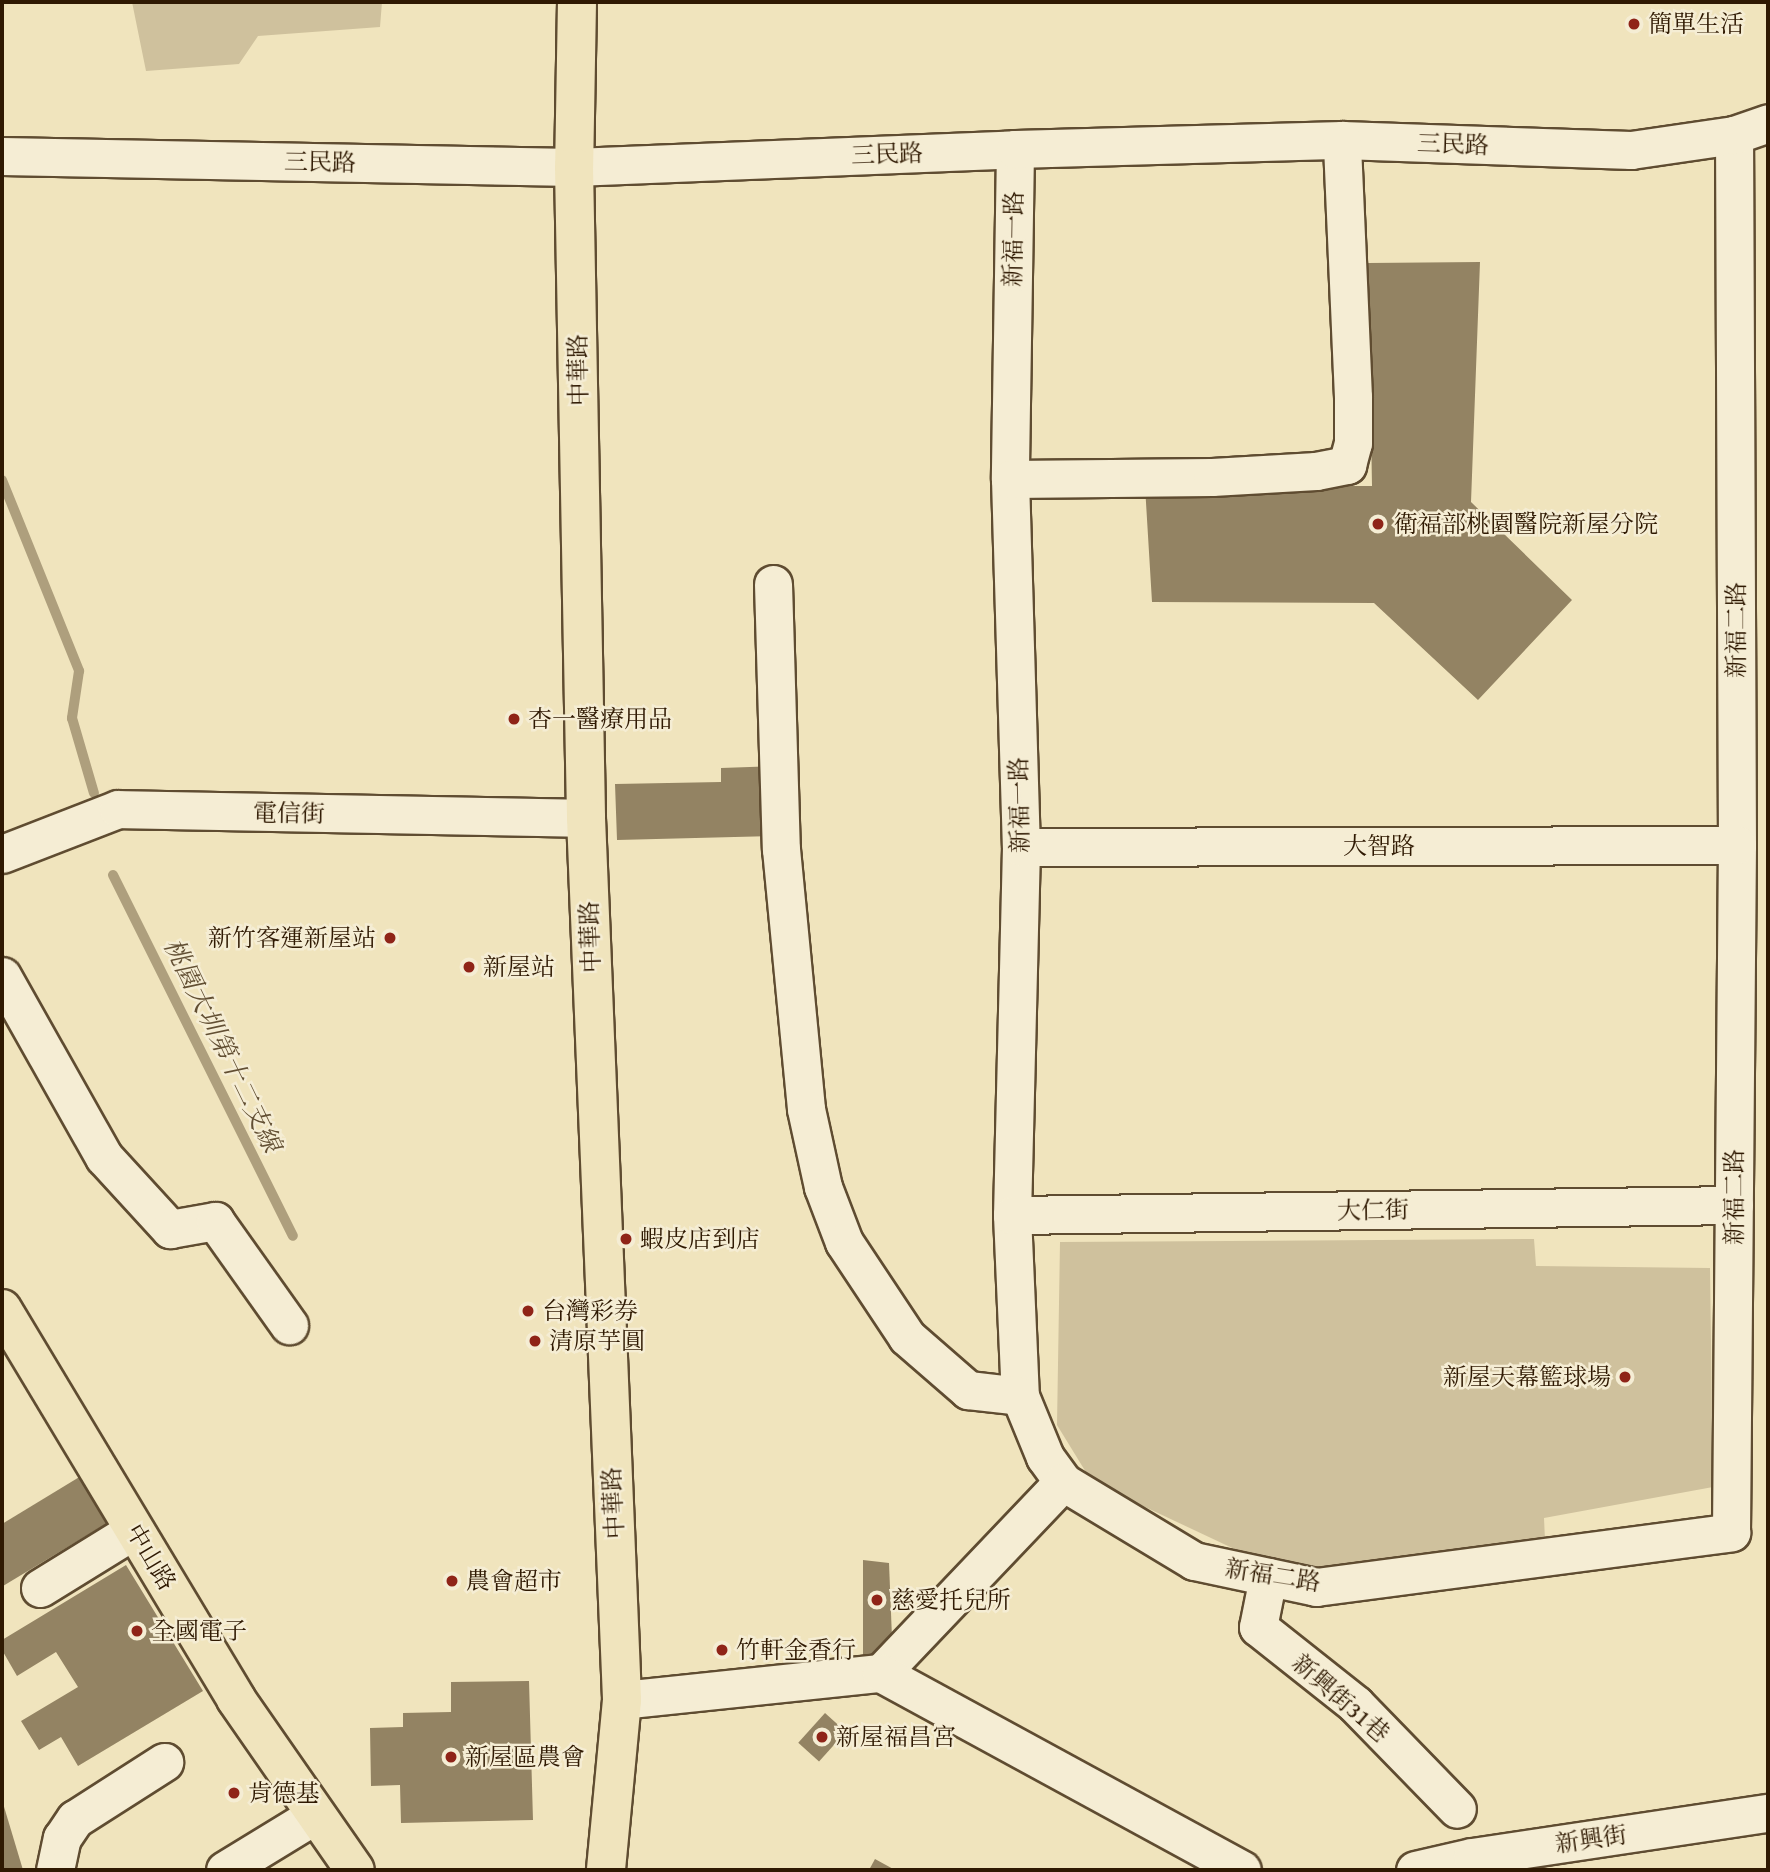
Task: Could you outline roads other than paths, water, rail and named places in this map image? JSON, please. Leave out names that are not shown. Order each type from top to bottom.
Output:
[{"type":"main road","name":"中華路","points":[[577,2],[574,167],[586,818],[622,1700],[606,1870]]},
{"type":"main road","name":"中山路","points":[[2,1309],[236,1699],[355,1870]]},
{"type":"street","name":"三民路","points":[[2,156],[574,167],[1015,149],[1342,140],[1631,150],[1734,135],[1768,123]]},
{"type":"street","name":"新福二路","points":[[1054,1469],[1194,1561],[1316,1587],[1731,1532],[1737,845],[1734,135]]},
{"type":"street","points":[[1010,479],[1212,477],[1316,471],[1347,465],[1353,443],[1353,397],[1342,140]]},
{"type":"street","name":"新福一路","points":[[1015,149],[1010,479],[1021,848],[1012,1215],[1020,1396],[1054,1469]]},
{"type":"street","points":[[773,584],[781,849],[806,1109],[823,1187],[844,1242],[907,1337],[968,1390],[1020,1396]]},
{"type":"street","name":"電信街","points":[[2,854],[118,809],[586,818]]},
{"type":"street","name":"大智路","points":[[1021,848],[1737,845]]},
{"type":"street","points":[[2,976],[104,1157],[170,1229],[215,1221],[289,1325]]},
{"type":"street","name":"大仁街","points":[[1012,1215],[1734,1205]]},
{"type":"street","points":[[881,1673],[1054,1469]]},
{"type":"street","points":[[40,1588],[134,1530]]},
{"type":"street","name":"新興街31巷","points":[[1268,1577],[1258,1628],[1355,1704],[1457,1809]]},
{"type":"street","points":[[622,1700],[881,1673],[1242,1870]]},
{"type":"street","points":[[55,1870],[62,1838],[75,1819],[164,1762]]},
{"type":"street","name":"新興街","points":[[1415,1870],[1472,1857],[1768,1813]]},
{"type":"street","points":[[225,1870],[315,1815]]},
{"type":"waterway","name":"桃園大圳第十二支線","points":[[2,480],[79,671],[72,718],[94,793]]},
{"type":"waterway","name":"桃園大圳第十二支線","points":[[113,875],[293,1236]]},
{"type":"place","name":"簡單生活","points":[[1634,24]]},
{"type":"place","name":"衛福部桃園醫院新屋分院","points":[[1378,524]]},
{"type":"place","name":"杏一醫療用品","points":[[514,719]]},
{"type":"place","name":"新竹客運新屋站","points":[[390,938]]},
{"type":"place","name":"新屋站","points":[[469,967]]},
{"type":"place","name":"蝦皮店到店","points":[[626,1239]]},
{"type":"place","name":"台灣彩券","points":[[528,1311]]},
{"type":"place","name":"清原芋圓","points":[[535,1341]]},
{"type":"place","name":"新屋天幕籃球場","points":[[1625,1377]]},
{"type":"place","name":"農會超市","points":[[452,1581]]},
{"type":"place","name":"慈愛托兒所","points":[[877,1600]]},
{"type":"place","name":"全國電子","points":[[137,1631]]},
{"type":"place","name":"竹軒金香行","points":[[722,1650]]},
{"type":"place","name":"新屋福昌宮","points":[[822,1737]]},
{"type":"place","name":"新屋區農會","points":[[451,1757]]},
{"type":"place","name":"肯德基","points":[[234,1793]]}]
